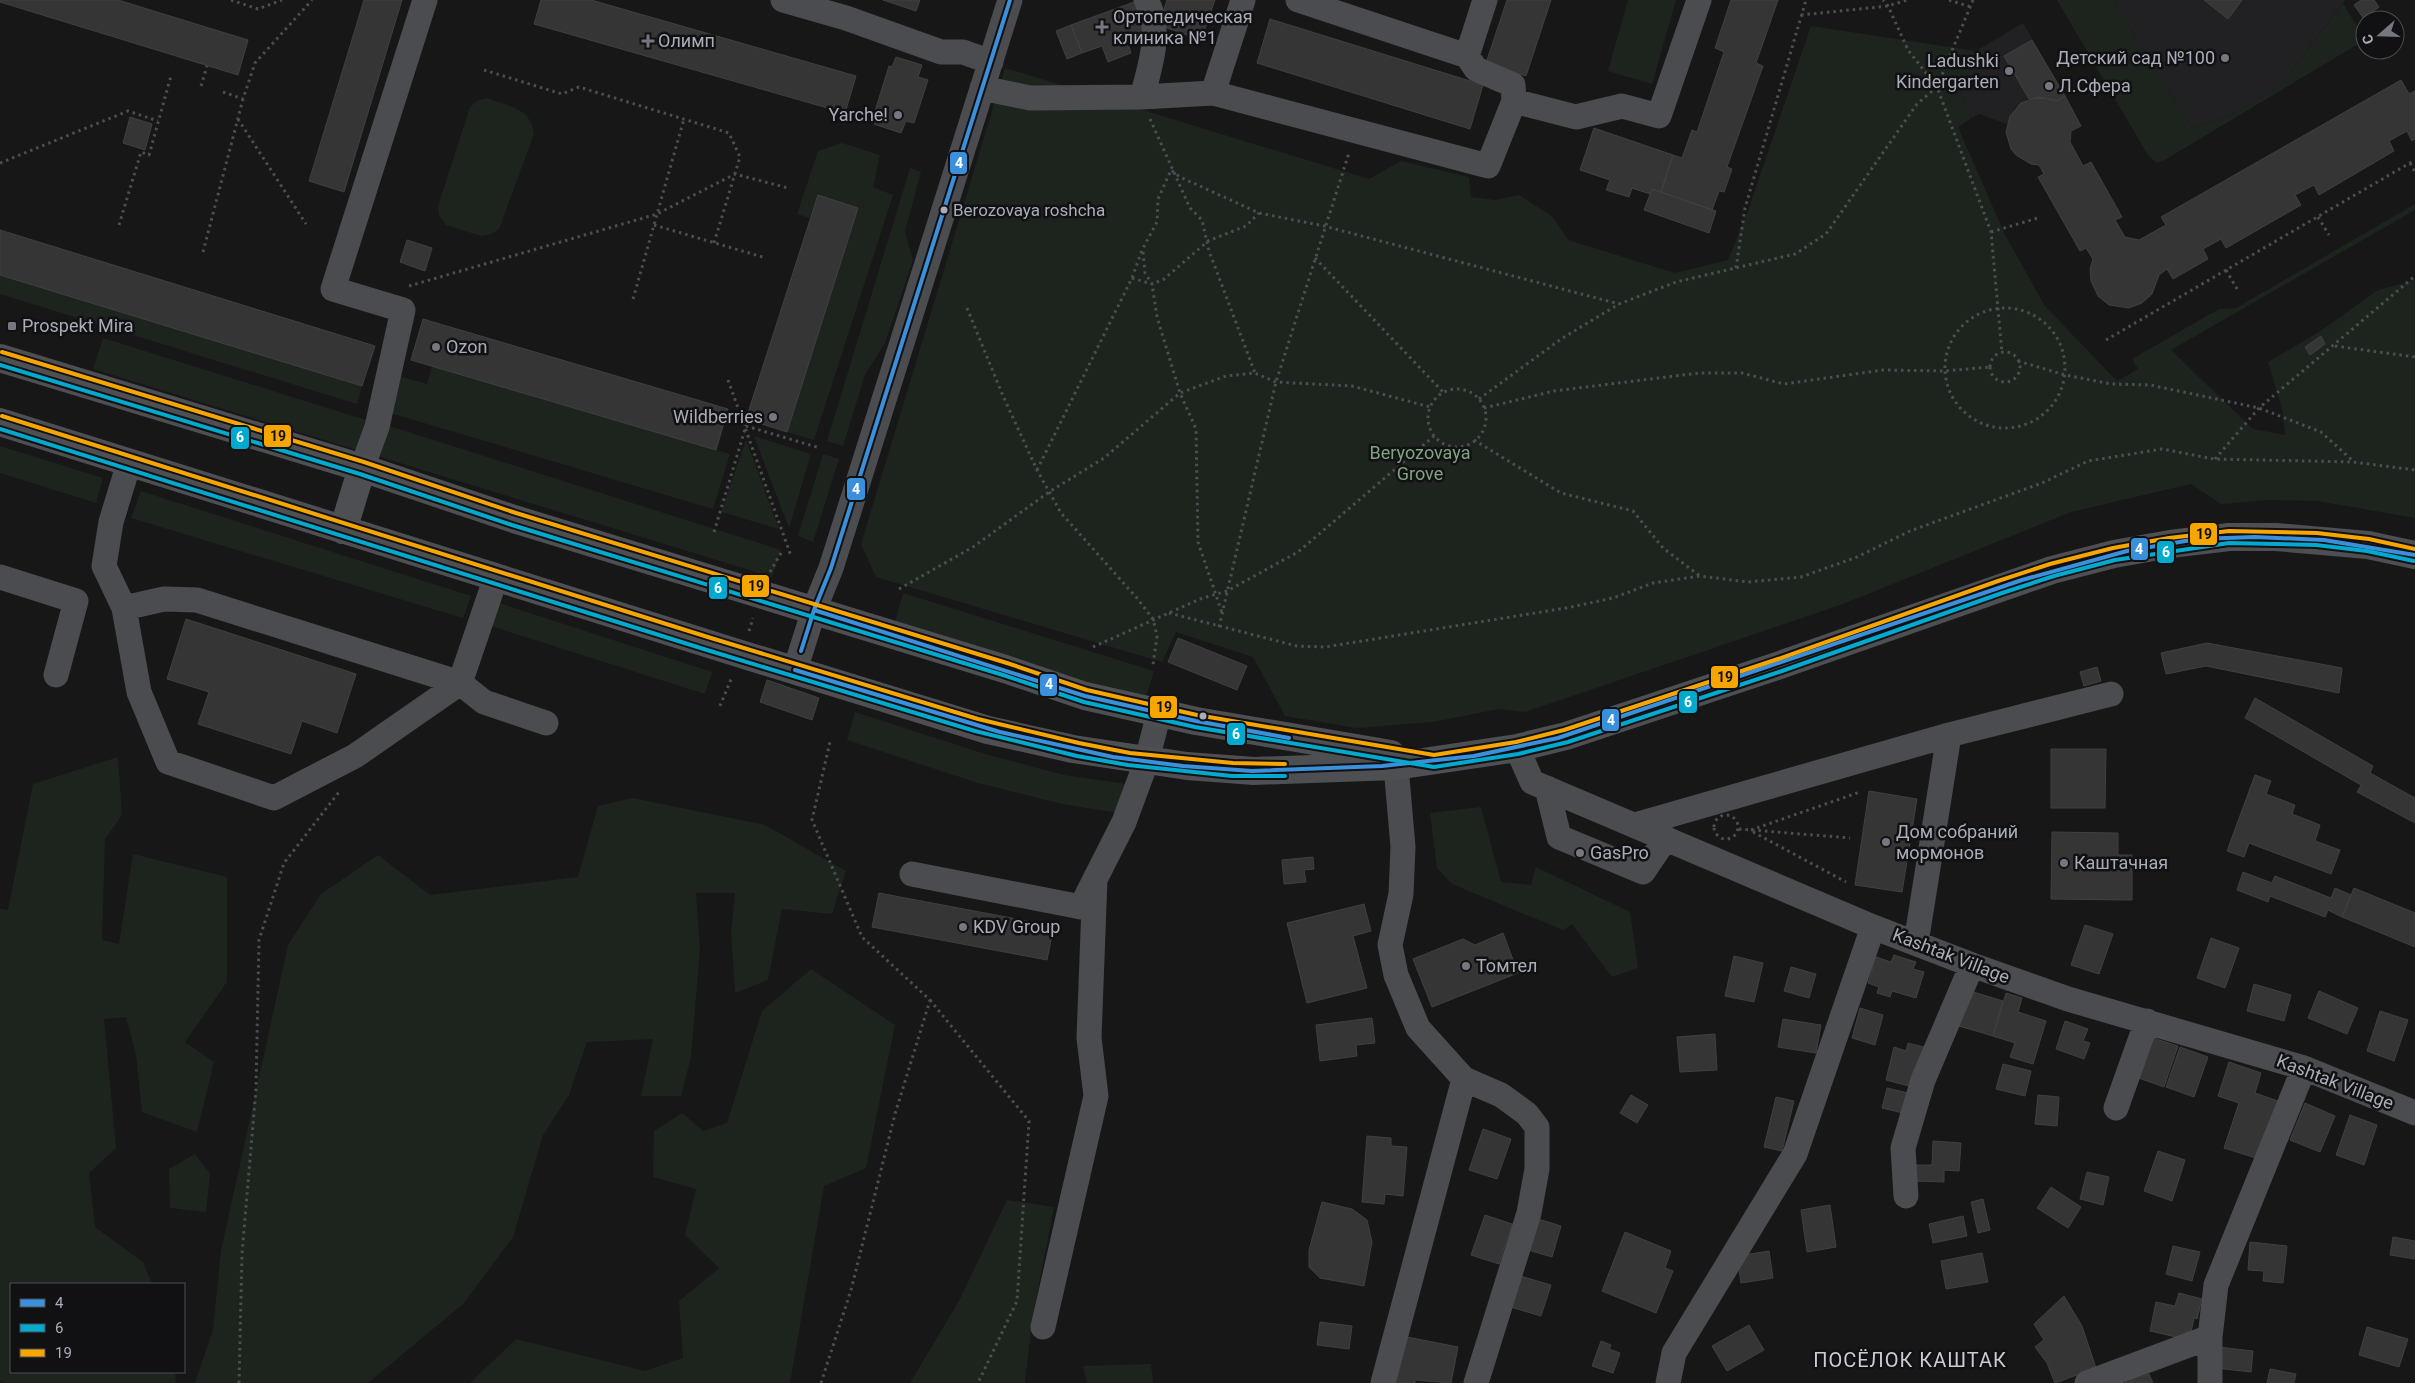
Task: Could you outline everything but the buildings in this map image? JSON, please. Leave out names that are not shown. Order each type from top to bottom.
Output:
[{"type":"main road","points":[[0,358],[362,468],[514,519],[1005,668],[1085,696],[1258,733],[1434,761]]},
{"type":"main road","points":[[0,422],[988,730],[1073,749],[1187,766],[1254,771],[1396,766],[1517,748],[1566,736],[1762,671],[2052,570],[2114,554],[2229,536],[2316,539],[2368,545],[2415,555]]},
{"type":"main road","points":[[343,530],[362,468]]},
{"type":"street","points":[[362,468],[377,427],[403,310],[332,289],[425,0]]},
{"type":"street","points":[[783,0],[846,18],[941,52],[963,52],[991,62]]},
{"type":"street","points":[[795,670],[814,610],[834,559],[1010,0]]},
{"type":"street","points":[[1142,97],[1156,48],[1150,6],[1146,0]]},
{"type":"street","points":[[1213,93],[1243,0]]},
{"type":"street","points":[[982,88],[1030,98],[1142,97],[1213,93],[1488,166],[1514,102],[1514,86],[1476,70],[1467,56],[1298,0]]},
{"type":"street","points":[[1467,56],[1485,0]]},
{"type":"street","points":[[1514,102],[1576,117],[1622,106],[1658,116],[1699,0]]},
{"type":"street","points":[[129,462],[111,522],[104,566],[124,608],[139,692],[168,762],[274,798],[355,756],[460,683],[496,577]]},
{"type":"street","points":[[0,577],[76,601],[56,675]]},
{"type":"street","points":[[124,608],[164,599],[197,600],[460,683],[484,702],[546,724]]},
{"type":"street","points":[[1635,825],[1949,735],[2111,694]]},
{"type":"street","points":[[912,874],[1081,907],[1124,822],[1147,760],[1159,713]]},
{"type":"street","points":[[1916,943],[1949,735]]},
{"type":"street","name":"Kashtak Village","points":[[1517,748],[1532,782],[1873,926],[1972,966],[2068,999],[2304,1068],[2415,1113]]},
{"type":"street","points":[[1396,766],[1403,847],[1401,894],[1390,945],[1396,975],[1418,1028],[1464,1079],[1501,1095],[1527,1114],[1537,1127],[1537,1169],[1530,1213],[1476,1383]]},
{"type":"street","points":[[1547,788],[1559,837],[1567,841],[1643,872],[1666,838]]},
{"type":"street","points":[[1043,1327],[1096,1096],[1089,1038],[1095,879]]},
{"type":"street","points":[[1668,1383],[1674,1353],[1795,1154],[1873,926]]},
{"type":"street","points":[[1906,1196],[1903,1148],[1905,1140],[1923,1080],[1972,966]]},
{"type":"street","points":[[2116,1108],[2147,1021]]},
{"type":"street","points":[[2210,1383],[2210,1337],[2216,1285],[2304,1068]]},
{"type":"street","points":[[1383,1383],[1464,1079]]},
{"type":"street","points":[[2087,1383],[2210,1337]]},
{"type":"path","points":[[231,0],[258,9],[282,0]]},
{"type":"path","points":[[203,252],[243,99],[255,63],[312,0]]},
{"type":"path","points":[[1736,268],[1745,208],[1806,0]]},
{"type":"path","points":[[1883,0],[1888,6],[1908,50],[1937,86],[1991,232],[2002,353]]},
{"type":"path","points":[[1801,15],[1888,6],[1907,0]]},
{"type":"path","points":[[1949,0],[1971,7]]},
{"type":"path","points":[[1479,400],[1561,339],[1619,304],[1676,282],[1795,254],[1826,234],[1917,104],[1937,86],[1973,0]]},
{"type":"path","points":[[201,86],[207,66]]},
{"type":"path","points":[[484,70],[562,94],[579,88],[730,133],[740,158],[714,242]]},
{"type":"path","points":[[119,225],[141,152],[149,155],[171,76]]},
{"type":"path","points":[[223,92],[243,99]]},
{"type":"path","points":[[1142,97],[1171,170],[1190,208],[1202,220],[1209,251],[1255,373]]},
{"type":"path","points":[[0,163],[128,111],[158,121]]},
{"type":"path","points":[[238,119],[306,224]]},
{"type":"path","points":[[633,299],[684,120]]},
{"type":"path","points":[[1219,627],[1276,382],[1324,226],[1356,131]]},
{"type":"path","points":[[2106,340],[2415,160]]},
{"type":"path","points":[[2410,163],[2415,172]]},
{"type":"path","points":[[1171,170],[1180,177],[1259,214],[1324,226],[1619,304]]},
{"type":"path","points":[[1037,470],[1132,278],[1142,250],[1157,222],[1158,198],[1171,170]]},
{"type":"path","points":[[410,286],[657,214],[735,174],[788,188]]},
{"type":"path","points":[[1132,278],[1152,284],[1164,280],[1208,241],[1246,226],[1259,214]]},
{"type":"path","points":[[2318,217],[2329,235]]},
{"type":"path","points":[[1991,232],[2038,218]]},
{"type":"path","points":[[654,225],[766,258]]},
{"type":"path","points":[[1142,250],[1145,273],[1152,284],[1157,317],[1180,393],[1196,429],[1198,542],[1217,594],[1222,614]]},
{"type":"path","points":[[1315,258],[1443,392]]},
{"type":"path","points":[[2226,270],[2237,289]]},
{"type":"path","points":[[2214,459],[2259,408],[2335,346],[2415,276]]},
{"type":"path","points":[[968,308],[1003,396],[1037,470],[1061,513],[1136,597],[1153,619],[1158,636],[1153,665]]},
{"type":"path","points":[[1997,308],[2017,309],[2026,312],[2050,329],[2061,346],[2065,374],[2056,399],[2038,418],[2019,426],[1998,428],[1978,421],[1961,409],[1950,391],[1945,371],[1947,350],[1956,333],[1970,319],[1997,308]]},
{"type":"path","points":[[2335,346],[2415,357]]},
{"type":"path","points":[[2018,361],[2017,375],[2010,381],[2000,382],[1996,379],[1990,366],[1993,358],[2002,353],[2011,354],[2018,361],[2120,386],[2150,385],[2259,408],[2321,432],[2354,462]]},
{"type":"path","points":[[1484,408],[1554,390],[1699,373],[1742,373],[1784,384],[1883,370],[1945,371],[1990,366]]},
{"type":"path","points":[[899,589],[973,547],[1049,492],[1104,458],[1180,393],[1226,376],[1255,373],[1276,382],[1352,386],[1430,407]]},
{"type":"path","points":[[728,380],[791,556]]},
{"type":"path","points":[[1462,389],[1472,393],[1479,400],[1484,408],[1484,428],[1474,440],[1461,446],[1451,446],[1434,436],[1428,417],[1430,407],[1443,392],[1462,389]]},
{"type":"path","points":[[746,426],[820,448]]},
{"type":"path","points":[[714,532],[746,426]]},
{"type":"path","points":[[1093,647],[1153,619],[1227,591],[1298,552],[1434,436]]},
{"type":"path","points":[[1474,440],[1561,493],[1633,511],[1663,548],[1700,576]]},
{"type":"path","points":[[1169,613],[1297,646],[1325,646],[1566,608],[1613,598],[1652,583],[1700,576],[1748,582],[1801,576],[1857,557],[1910,531],[2042,483],[2088,461],[2162,449],[2214,459],[2354,462],[2415,470]]},
{"type":"path","points":[[768,575],[781,553]]},
{"type":"path","points":[[830,742],[812,820],[862,937],[930,1000],[1029,1121],[1017,1301],[978,1383]]},
{"type":"path","points":[[239,1383],[242,1254],[256,1089],[259,940],[284,863],[342,788],[355,756]]},
{"type":"path","points":[[1751,830],[1860,792]]},
{"type":"path","points":[[1728,815],[1737,822],[1739,829],[1735,836],[1724,839],[1717,835],[1714,827],[1717,820],[1728,815]]},
{"type":"path","points":[[1739,829],[1850,838]]},
{"type":"path","points":[[1751,830],[1846,882]]},
{"type":"path","points":[[821,1383],[851,1290],[895,1114],[930,1000]]},
{"type":"shaded area","name":"Детский сад №100","points":[[2113,0],[2345,0],[2280,86],[2230,115],[2192,129]]},
{"type":"shaded area","name":"Ladushki Kindergarten","points":[[2023,23],[2065,96],[2029,99],[2015,108],[2007,124],[1979,114],[1972,118],[1960,92],[1976,51]]},
{"type":"green space","points":[[1628,0],[1676,0],[1652,84],[1608,71]]},
{"type":"green space","points":[[2057,0],[2113,0],[2192,129],[2230,115],[2280,86],[2343,3],[2355,23],[2355,46],[2163,161],[2157,163],[2149,157]]},
{"type":"green space","name":"Beryozovaya Grove","points":[[1811,26],[1976,51],[1960,92],[1972,118],[1958,127],[2005,235],[2045,306],[2117,381],[2138,369],[2132,359],[2219,309],[2236,308],[2415,204],[2415,210],[2171,350],[2253,429],[2285,435],[2282,408],[2268,362],[2319,332],[2378,290],[2415,280],[2415,518],[2318,501],[2267,500],[2221,504],[2191,484],[2071,512],[1843,604],[1525,712],[1499,709],[1433,722],[1357,728],[1285,716],[1253,657],[1176,632],[1162,662],[876,577],[861,544],[1005,68],[1369,179],[1401,161],[1469,177],[1471,197],[1495,200],[1519,195],[1553,217],[1568,240],[1675,273],[1728,260],[1749,208]]},
{"type":"green space","points":[[487,98],[511,106],[524,113],[532,125],[534,134],[499,229],[491,234],[481,236],[446,225],[439,215],[438,206],[470,107],[477,101]]},
{"type":"green space","points":[[842,143],[880,155],[873,187],[893,195],[814,440],[787,432],[858,208],[818,195],[810,218],[797,214],[818,151]]},
{"type":"green space","points":[[910,168],[921,172],[905,231],[913,260],[885,343],[865,375],[843,446],[827,441]]},
{"type":"green space","points":[[0,275],[362,386],[357,404],[0,294]]},
{"type":"green space","points":[[103,338],[366,420],[357,450],[93,369]]},
{"type":"green space","points":[[432,366],[730,454],[713,509],[387,412],[398,376],[427,384]]},
{"type":"green space","points":[[386,425],[781,550],[772,577],[377,456]]},
{"type":"green space","points":[[754,436],[811,454],[789,528]]},
{"type":"green space","points":[[746,440],[779,529],[721,512]]},
{"type":"green space","points":[[0,446],[103,478],[96,503],[0,473]]},
{"type":"green space","points":[[823,454],[839,459],[813,542],[798,536]]},
{"type":"green space","points":[[141,491],[471,596],[463,618],[131,518]]},
{"type":"green space","points":[[903,593],[1154,671],[1145,700],[895,622]]},
{"type":"green space","points":[[499,603],[712,672],[705,694],[491,626]]},
{"type":"green space","points":[[855,712],[985,754],[1064,775],[1127,784],[1119,813],[1062,804],[978,783],[847,740]]},
{"type":"green space","points":[[118,757],[122,815],[105,839],[102,940],[119,944],[133,854],[227,877],[227,982],[185,1042],[214,1062],[197,1132],[142,1112],[136,1055],[126,1017],[104,1019],[116,1148],[89,1173],[95,1227],[143,1262],[152,1283],[10,1283],[10,1373],[175,1373],[176,1383],[5,1383],[0,1381],[0,909],[8,910],[33,784]]},
{"type":"green space","points":[[632,798],[765,825],[846,871],[832,914],[782,909],[768,980],[735,993],[731,932],[735,893],[696,893],[700,950],[691,1057],[681,1096],[641,1096],[653,1039],[587,1042],[569,1095],[543,1135],[513,1237],[464,1303],[368,1383],[195,1383],[213,1330],[221,1251],[288,945],[321,894],[378,855],[430,895],[578,877],[598,806]]},
{"type":"green space","points":[[1481,807],[1501,882],[1531,885],[1536,867],[1630,912],[1638,968],[1612,977],[1572,924],[1563,930],[1452,884],[1437,868],[1430,813]]},
{"type":"green space","points":[[811,969],[895,1025],[866,1168],[824,1186],[790,1383],[470,1383],[516,1339],[645,1371],[683,1358],[679,1301],[719,1268],[685,1235],[696,1189],[653,1177],[654,1131],[682,1113],[703,1131],[727,1123],[762,1011]]},
{"type":"green space","points":[[195,1154],[210,1174],[206,1212],[170,1208],[169,1169]]},
{"type":"green space","points":[[1007,1200],[1054,1207],[1033,1315],[1025,1383],[910,1383],[960,1299]]},
{"type":"green space","points":[[1151,1364],[1153,1383],[1087,1383],[1083,1366]]},
{"type":"transit line","name":"4","points":[[801,651],[814,610],[831,568],[1010,0]]},
{"type":"transit line","name":"19","points":[[2,352],[364,462],[516,513],[1007,663],[1087,690],[1197,715],[1434,755],[1516,742],[1564,730],[1778,659],[1998,581],[2050,564],[2113,548],[2169,538],[2229,531],[2317,533],[2369,539],[2415,549]]},
{"type":"transit line","name":"6","points":[[0,365],[360,474],[512,525],[1003,675],[1084,702],[1195,727],[1434,767],[1518,754],[1568,742],[1782,671],[2002,593],[2054,576],[2115,560],[2229,543],[2316,545],[2367,551],[2414,561]]},
{"type":"transit line","name":"19","points":[[2,416],[711,638],[978,719],[1130,753],[1233,763],[1285,764]]},
{"type":"transit line","name":"6","points":[[0,429],[707,650],[975,731],[1077,756],[1128,765],[1232,776],[1285,776]]},
{"type":"transit line","name":"4","points":[[795,670],[1000,732],[1113,757],[1183,766],[1252,771],[1382,766],[1474,756],[1558,738],[2022,580],[2127,551],[2197,539],[2255,537],[2324,540],[2415,555]]},
{"type":"transit line","name":"4","points":[[814,610],[1085,696],[1196,721],[1289,738]]},
{"type":"place","name":"Ортопедическая клиника №1","points":[[1102,27]]},
{"type":"place","name":"Олимп","points":[[648,41]]},
{"type":"place","name":"Детский сад №100","points":[[2225,58]]},
{"type":"place","name":"Ladushki Kindergarten","points":[[2009,71]]},
{"type":"place","name":"Л.Сфера","points":[[2049,86]]},
{"type":"place","name":"Yarche!","points":[[898,115]]},
{"type":"place","name":"Berozovaya roshcha","points":[[944,210]]},
{"type":"place","name":"Prospekt Mira","points":[[12,326]]},
{"type":"place","name":"Ozon","points":[[436,347]]},
{"type":"place","name":"Wildberries","points":[[773,417]]},
{"type":"place","name":"Дом собраний мормонов","points":[[1886,842]]},
{"type":"place","name":"GasPro","points":[[1580,853]]},
{"type":"place","name":"Каштачная","points":[[2064,863]]},
{"type":"place","name":"KDV Group","points":[[963,927]]},
{"type":"place","name":"Томтел","points":[[1466,966]]},
{"type":"district","name":"ПОСЁЛОК КАШТАК","points":[[1910,1360]]}]
